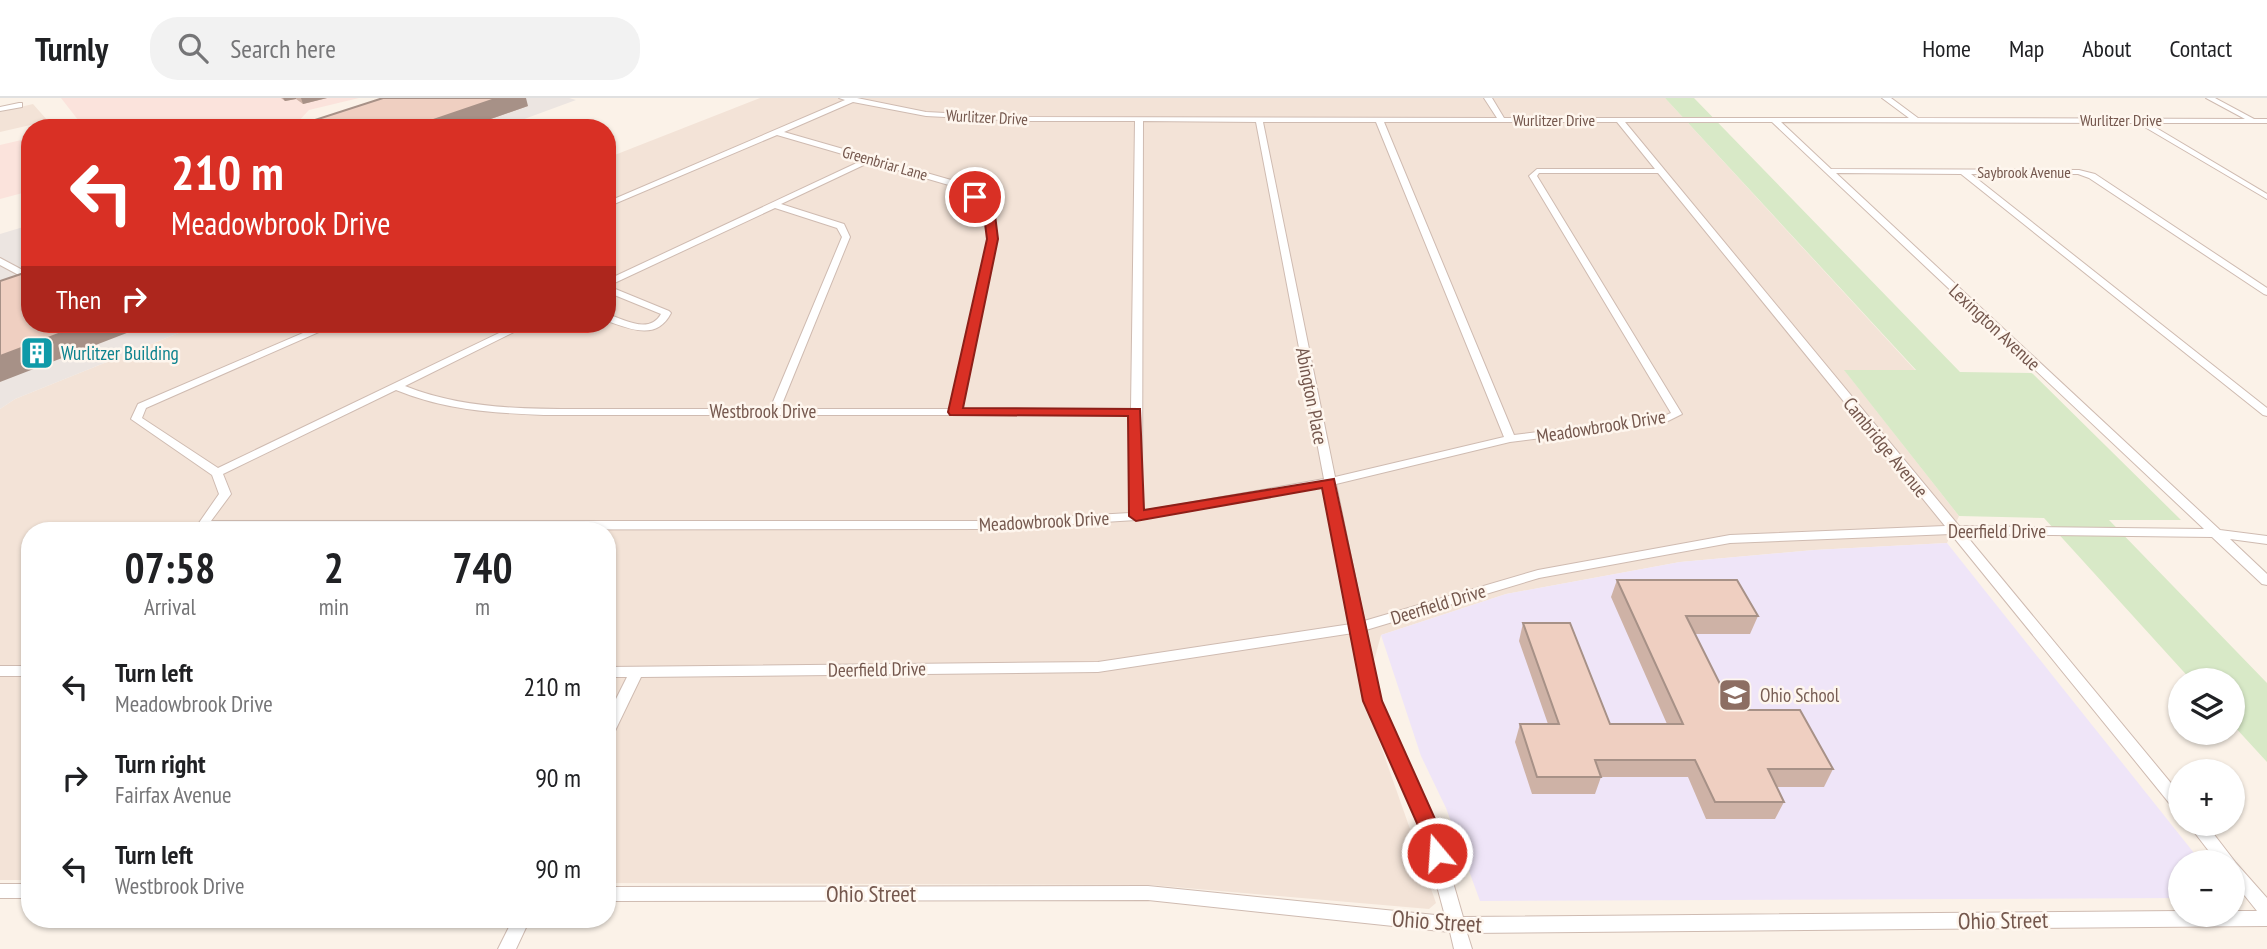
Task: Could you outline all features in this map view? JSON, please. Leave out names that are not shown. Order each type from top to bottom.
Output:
[{"type":"street","points":[[1488,98],[1502,120]]},
{"type":"street","points":[[1886,98],[1917,121]]},
{"type":"street","points":[[2210,98],[2267,127]]},
{"type":"street","points":[[616,201],[851,99]]},
{"type":"street","name":"Wurlitzer Drive","points":[[851,99],[926,114],[1022,119],[2267,121]]},
{"type":"street","points":[[0,109],[19,105]]},
{"type":"street","points":[[1136,516],[1139,119]]},
{"type":"street","name":"Abington Place","points":[[1259,119],[1373,701],[1430,830],[1463,949]]},
{"type":"street","points":[[1379,120],[1510,439]]},
{"type":"street","name":"Cambridge Avenue","points":[[1619,120],[2168,790]]},
{"type":"street","name":"Lexington Avenue","points":[[1774,120],[2267,581]]},
{"type":"street","points":[[2138,120],[2267,197]]},
{"type":"street","name":"Greenbriar Lane","points":[[776,132],[962,186],[988,207],[993,239],[955,412]]},
{"type":"street","points":[[616,283],[870,159]]},
{"type":"street","name":"Meadowbrook Drive","points":[[616,526],[991,526],[1136,516],[1329,482],[1510,439],[1666,419],[1677,414],[1533,176],[1537,171],[1660,171]]},
{"type":"street","name":"Saybrook Avenue","points":[[1829,171],[2079,172],[2092,176],[2267,292]]},
{"type":"street","points":[[1964,172],[2267,412]]},
{"type":"street","points":[[774,411],[846,237],[841,226],[775,205]]},
{"type":"street","points":[[0,261],[21,273]]},
{"type":"street","points":[[616,291],[666,313],[660,324],[652,327],[633,326],[616,320]]},
{"type":"street","points":[[204,522],[225,494],[217,473],[136,419],[142,406],[311,333]]},
{"type":"street","points":[[217,473],[506,333]]},
{"type":"street","name":"Westbrook Drive","points":[[395,386],[428,401],[484,410],[1135,412]]},
{"type":"street","name":"Deerfield Drive","points":[[616,672],[1098,667],[1358,628],[1538,575],[1730,538],[1954,530],[2215,533],[2267,540]]},
{"type":"street","points":[[0,671],[21,671]]},
{"type":"street","points":[[616,714],[636,672]]},
{"type":"street","points":[[2206,836],[2217,850]]},
{"type":"street","points":[[2245,883],[2267,910]]},
{"type":"street","points":[[0,891],[21,891]]},
{"type":"street","name":"Ohio Street","points":[[616,894],[1148,893],[1458,925],[2267,918]]},
{"type":"street","points":[[507,949],[517,928]]},
{"type":"shaded area","points":[[61,98],[359,98],[309,110],[301,119],[77,119]]},
{"type":"shaded area","points":[[415,98],[576,100],[524,119],[352,119]]},
{"type":"shaded area","points":[[760,98],[1665,98],[1916,371],[1845,371],[1959,516],[1947,543],[1814,550],[1680,562],[1506,594],[1381,635],[1364,698],[1436,903],[1429,909],[1151,885],[616,883],[616,522],[21,522],[21,880],[0,880],[0,409],[15,399],[179,333],[616,333],[616,154]]},
{"type":"shaded area","points":[[33,104],[46,119],[21,119],[21,127],[0,132],[0,112]]},
{"type":"shaded area","points":[[21,140],[21,193],[0,199],[0,145]]},
{"type":"shaded area","points":[[21,228],[21,333],[179,333],[15,399],[0,409],[0,234]]},
{"type":"shaded area","name":"Ohio School","points":[[1947,543],[2168,820],[2168,836],[2180,836],[2192,850],[2168,850],[2168,898],[1480,901],[1446,808],[1421,756],[1381,635],[1506,594],[1680,562],[1814,550]]},
{"type":"green space","points":[[1665,98],[1694,98],[1960,372],[2032,373],[2181,520],[2109,520],[2267,683],[2267,762],[2245,738],[2245,668],[2180,668],[2044,518],[1959,516],[1844,370],[1916,370]]},
{"type":"building","points":[[383,98],[498,98],[436,119],[318,119]]},
{"type":"building","points":[[21,274],[21,333],[61,333],[0,356],[0,281]]},
{"type":"building","name":"Ohio School","points":[[1617,580],[1737,580],[1758,616],[1686,616],[1733,710],[1800,710],[1833,769],[1768,769],[1784,802],[1715,802],[1695,760],[1595,760],[1601,777],[1537,777],[1520,724],[1559,724],[1523,623],[1570,623],[1610,724],[1683,724]]},
{"type":"place","name":"Wurlitzer Building","points":[[37,353]]},
{"type":"place","name":"Ohio School","points":[[1735,695]]},
{"type":"route","points":[[975,197],[988,207],[993,239],[955,412],[1135,412],[1136,516],[1329,482],[1373,701],[1430,830],[1437,853]]}]
